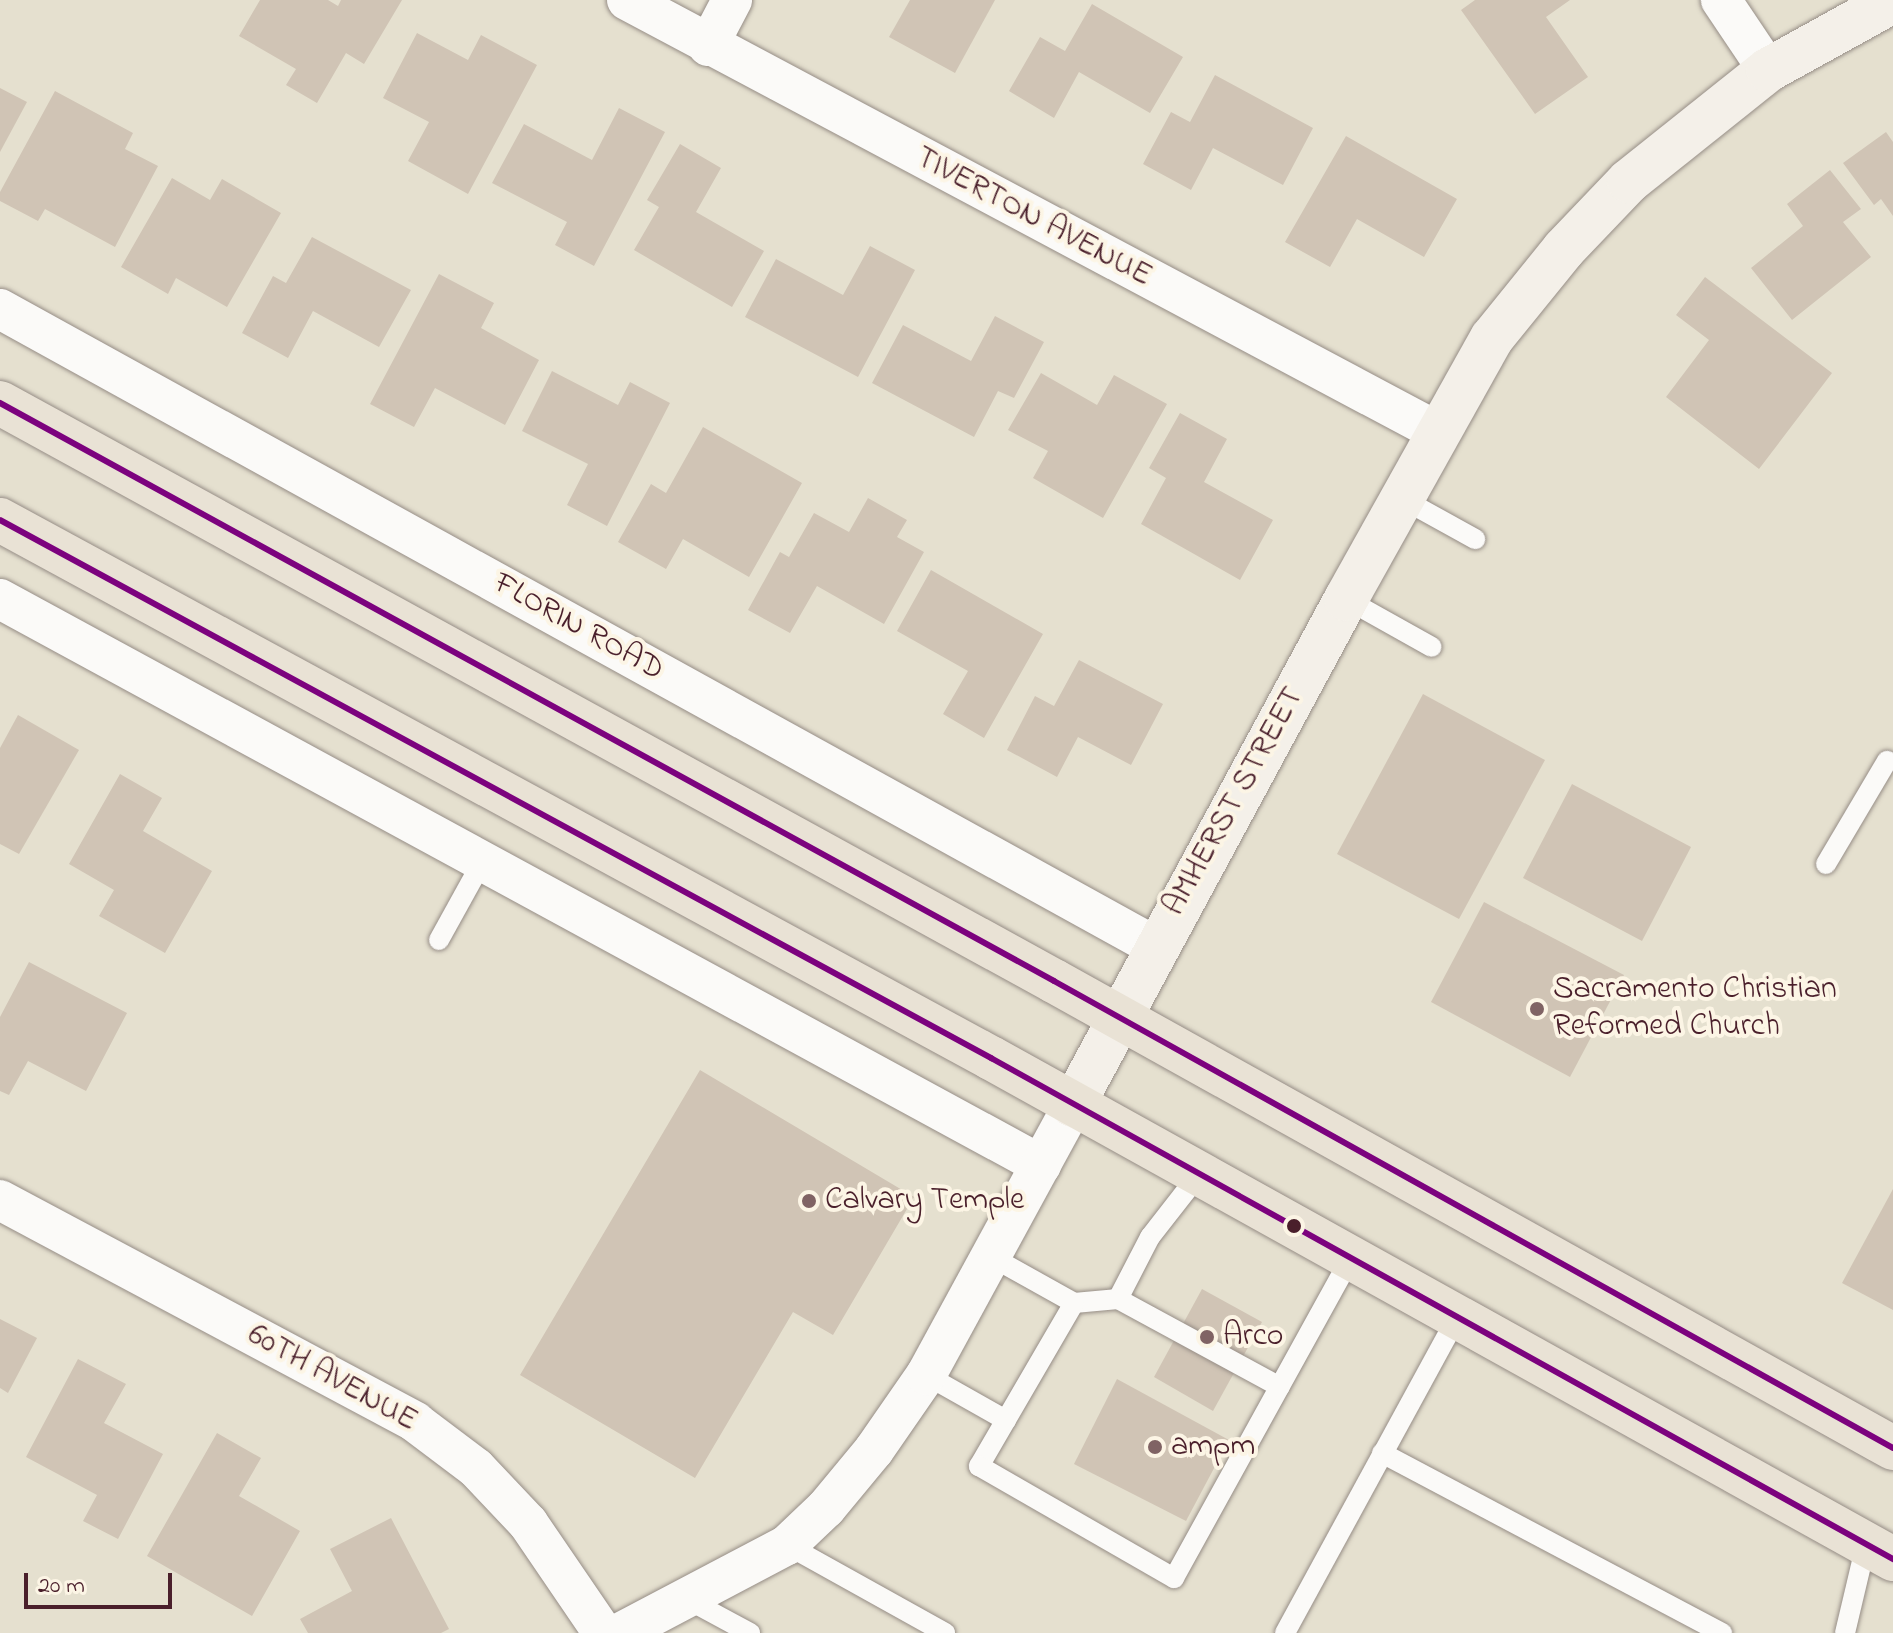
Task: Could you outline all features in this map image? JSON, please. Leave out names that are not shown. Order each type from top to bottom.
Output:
[{"type":"main road","points":[[0,403],[1121,1019],[1893,1448]]},
{"type":"main road","points":[[0,520],[1200,1173],[1880,1552]]},
{"type":"street","name":"TIVERTON AVENUE","points":[[627,0],[708,46],[1440,433]]},
{"type":"street","points":[[708,46],[732,0]]},
{"type":"street","points":[[1721,0],[1768,70]]},
{"type":"street","name":"AMHERST STREET","points":[[620,1633],[787,1545],[826,1508],[874,1450],[926,1375],[1401,498],[1492,338],[1564,249],[1629,181],[1768,70],[1893,1]]},
{"type":"street","name":"FLORIN ROAD","points":[[0,309],[1156,947]]},
{"type":"street","points":[[0,599],[1041,1165]]},
{"type":"street","name":"60TH AVENUE","points":[[0,1200],[415,1422],[476,1468],[528,1523],[603,1633]]},
{"type":"lane","points":[[1401,498],[1475,539]]},
{"type":"lane","points":[[1346,599],[1432,647]]},
{"type":"lane","points":[[1826,864],[1887,761]]},
{"type":"lane","points":[[439,940],[482,862]]},
{"type":"lane","points":[[1118,1299],[1150,1237],[1200,1173]]},
{"type":"lane","points":[[990,1256],[1074,1303],[1118,1299],[1280,1387]]},
{"type":"lane","points":[[1074,1303],[979,1466],[1174,1578],[1351,1258]]},
{"type":"lane","points":[[1285,1633],[1457,1317]]},
{"type":"lane","points":[[926,1375],[1006,1420]]},
{"type":"lane","points":[[1382,1453],[1722,1633]]},
{"type":"lane","points":[[787,1545],[945,1633]]},
{"type":"lane","points":[[1845,1633],[1880,1552]]},
{"type":"lane","points":[[685,1598],[750,1633]]},
{"type":"building","points":[[260,0],[328,0],[338,6],[341,0],[402,0],[364,64],[346,53],[317,103],[286,85],[296,69],[239,36]]},
{"type":"building","points":[[910,0],[995,0],[955,73],[889,37]]},
{"type":"building","points":[[1475,0],[1570,0],[1546,17],[1588,77],[1535,114],[1461,10]]},
{"type":"building","points":[[1092,4],[1183,57],[1150,113],[1079,72],[1054,118],[1009,91],[1040,37],[1065,51]]},
{"type":"building","points":[[417,33],[468,60],[481,35],[537,65],[468,194],[408,161],[429,122],[383,98]]},
{"type":"building","points":[[1215,75],[1313,128],[1283,185],[1213,148],[1191,190],[1143,164],[1171,112],[1190,122]]},
{"type":"building","points":[[0,88],[27,102],[0,152]]},
{"type":"building","points":[[55,91],[133,133],[125,149],[158,166],[115,247],[45,209],[38,221],[0,201],[0,192]]},
{"type":"building","points":[[619,108],[665,132],[594,266],[555,245],[567,222],[492,183],[524,124],[592,160]]},
{"type":"building","points":[[1886,132],[1893,142],[1893,216],[1881,199],[1874,205],[1843,163]]},
{"type":"building","points":[[1346,136],[1457,199],[1424,257],[1357,219],[1330,267],[1285,242]]},
{"type":"building","points":[[680,144],[721,168],[696,212],[764,251],[732,307],[634,250],[659,207],[647,200]]},
{"type":"building","points":[[1830,170],[1861,209],[1843,222],[1871,257],[1792,320],[1751,268],[1803,226],[1787,204]]},
{"type":"building","points":[[172,178],[210,200],[222,179],[281,213],[227,307],[176,278],[168,294],[121,267]]},
{"type":"building","points":[[312,237],[411,290],[379,347],[313,311],[288,358],[242,333],[273,276],[286,283]]},
{"type":"building","points":[[870,246],[915,270],[858,377],[745,317],[776,259],[843,295]]},
{"type":"building","points":[[439,274],[494,303],[481,328],[539,360],[505,425],[435,388],[414,427],[370,404]]},
{"type":"building","points":[[1705,277],[1832,373],[1759,469],[1666,397],[1709,340],[1676,315]]},
{"type":"building","points":[[995,316],[1044,342],[1014,398],[998,391],[974,437],[872,383],[903,325],[971,361]]},
{"type":"building","points":[[552,371],[618,405],[630,382],[670,403],[607,526],[567,505],[588,464],[522,431]]},
{"type":"building","points":[[1041,373],[1097,405],[1114,375],[1167,404],[1103,518],[1033,478],[1048,451],[1008,430]]},
{"type":"building","points":[[1180,413],[1227,439],[1204,482],[1273,520],[1240,580],[1141,524],[1166,478],[1149,468]]},
{"type":"building","points":[[703,427],[802,483],[749,577],[683,539],[666,569],[618,542],[651,484],[666,493]]},
{"type":"building","points":[[868,498],[907,520],[897,537],[924,552],[884,624],[817,586],[790,633],[748,610],[780,552],[789,557],[814,513],[849,532]]},
{"type":"building","points":[[931,570],[1043,634],[984,738],[943,714],[968,671],[897,631]]},
{"type":"building","points":[[1079,660],[1163,704],[1131,765],[1078,737],[1057,777],[1007,750],[1035,696],[1054,706]]},
{"type":"building","points":[[1423,694],[1545,760],[1459,919],[1337,854]]},
{"type":"building","points":[[18,715],[79,750],[19,854],[0,844],[0,748]]},
{"type":"building","points":[[120,774],[162,798],[143,831],[212,871],[165,953],[99,916],[114,890],[69,864]]},
{"type":"building","points":[[1572,784],[1691,847],[1642,941],[1523,878]]},
{"type":"building","points":[[1484,902],[1624,975],[1570,1077],[1431,1002]]},
{"type":"building","points":[[29,962],[127,1013],[86,1091],[28,1061],[9,1095],[0,1091],[0,1017]]},
{"type":"building","points":[[700,1070],[914,1197],[833,1335],[793,1312],[695,1478],[520,1375]]},
{"type":"building","points":[[1893,1189],[1893,1310],[1842,1283]]},
{"type":"building","points":[[1202,1289],[1262,1322],[1213,1411],[1154,1377]]},
{"type":"building","points":[[0,1319],[37,1338],[8,1393],[0,1388]]},
{"type":"building","points":[[78,1359],[126,1384],[104,1423],[163,1454],[118,1539],[83,1521],[97,1495],[26,1457]]},
{"type":"building","points":[[1117,1379],[1229,1440],[1186,1521],[1074,1464]]},
{"type":"building","points":[[217,1433],[261,1458],[239,1496],[300,1531],[252,1616],[147,1556]]},
{"type":"building","points":[[391,1518],[449,1629],[441,1633],[308,1633],[300,1619],[352,1591],[330,1549]]},
{"type":"transit line","points":[[0,403],[1054,981],[1893,1448]]},
{"type":"transit line","points":[[0,520],[991,1058],[1893,1559]]},
{"type":"place","name":"Sacramento Christian Reformed Church","points":[[1537,1009]]},
{"type":"place","name":"Calvary Temple","points":[[809,1201]]},
{"type":"place","name":"Arco","points":[[1207,1337]]},
{"type":"place","name":"ampm","points":[[1155,1447]]}]
